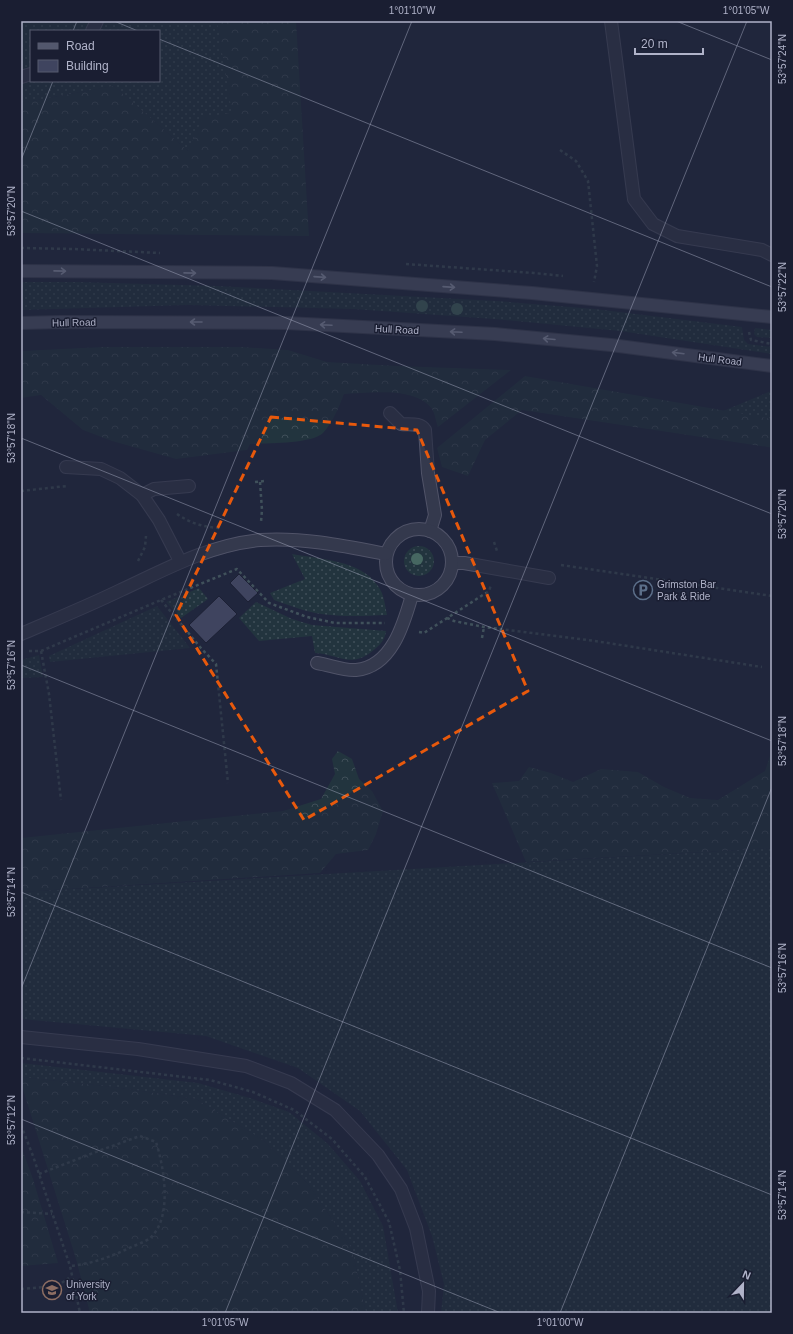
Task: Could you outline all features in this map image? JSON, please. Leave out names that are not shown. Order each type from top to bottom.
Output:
[{"type":"main road","points":[[21,271],[272,273],[593,299],[772,317]]},
{"type":"main road","name":"Hull Road","points":[[21,324],[61,322],[288,323],[479,333],[610,345],[772,366]]},
{"type":"street","points":[[92,30],[97,21]]},
{"type":"street","points":[[611,21],[634,199],[653,224],[677,236],[762,250],[772,255]]},
{"type":"street","points":[[390,413],[401,424],[418,425],[422,426],[425,430],[428,473],[435,515],[430,531]]},
{"type":"street","points":[[66,467],[101,469],[120,478],[142,495],[159,520],[180,561]]},
{"type":"street","points":[[142,495],[154,489],[189,486]]},
{"type":"street","points":[[416,529],[430,531],[439,536],[446,543],[451,552],[452,562],[450,574],[444,584],[435,592],[424,595],[412,595],[402,592],[394,585],[388,576],[385,565],[386,554],[395,538],[403,533],[416,529]]},
{"type":"street","points":[[21,634],[120,591],[180,561],[231,544],[260,540],[298,540],[386,554]]},
{"type":"street","points":[[452,562],[548,578]]},
{"type":"street","points":[[317,663],[345,670],[358,670],[371,666],[382,658],[402,629],[412,595]]},
{"type":"street","points":[[21,1037],[138,1049],[192,1056],[246,1066],[290,1083],[335,1110],[378,1155],[401,1189],[416,1228],[428,1291],[428,1313]]},
{"type":"path","points":[[560,150],[576,161],[588,181],[597,266],[593,299]]},
{"type":"path","points":[[255,482],[265,481]]},
{"type":"path","points":[[260,482],[262,510],[260,540]]},
{"type":"path","points":[[134,564],[139,560],[145,547],[145,532]]},
{"type":"path","points":[[28,651],[41,651],[237,569],[269,603],[307,617],[335,622],[383,622],[402,629],[424,633],[488,591],[494,580],[497,554],[494,542]]},
{"type":"path","points":[[558,564],[772,596]]},
{"type":"path","points":[[161,600],[216,664],[228,783]]},
{"type":"path","points":[[447,618],[454,622],[595,641],[762,667]]},
{"type":"path","points":[[482,638],[484,626]]},
{"type":"path","points":[[41,651],[49,694],[61,800]]},
{"type":"path","points":[[21,1058],[210,1080],[253,1092],[294,1110],[332,1139],[365,1177],[389,1222],[400,1270],[404,1313]]},
{"type":"path","points":[[21,1125],[70,1266],[80,1313]]},
{"type":"path","points":[[39,1174],[140,1136],[156,1142],[162,1160],[165,1199],[160,1224],[150,1238],[105,1259],[83,1265],[70,1266]]},
{"type":"path","points":[[21,1212],[52,1214]]},
{"type":"path","points":[[21,1289],[57,1286],[69,1278]]},
{"type":"highlighted area","points":[[271,417],[417,430],[528,691],[304,820],[176,615]]},
{"type":"green space","points":[[21,21],[217,21],[233,113],[188,151],[114,86],[21,103]]},
{"type":"green space","points":[[217,21],[296,21],[309,236],[21,233],[21,103],[114,86],[188,151],[203,117],[232,113]]},
{"type":"green space","points":[[21,282],[217,286],[497,301],[595,309],[742,327],[744,340],[748,344],[772,347],[772,354],[620,331],[494,319],[353,309],[188,305],[21,310]]},
{"type":"green space","points":[[755,328],[772,330],[772,338],[757,337],[754,334]]},
{"type":"green space","points":[[103,347],[241,347],[288,350],[327,362],[511,370],[438,427],[432,409],[415,397],[391,392],[344,394],[330,424],[323,433],[317,437],[299,441],[250,444],[247,450],[176,459],[112,441],[83,430],[41,395],[21,398],[21,351]]},
{"type":"green space","points":[[525,376],[772,419],[772,448],[522,410],[485,440],[468,476],[442,467],[437,448]]},
{"type":"green space","points":[[771,391],[772,419],[723,411]]},
{"type":"green space","points":[[419,546],[430,550],[434,561],[430,572],[419,576],[408,572],[404,561],[408,550]]},
{"type":"green space","points":[[292,554],[339,562],[371,577],[382,592],[387,615],[345,616],[313,613],[274,600],[270,593],[305,579]]},
{"type":"green space","points":[[199,588],[208,599],[181,618],[166,602]]},
{"type":"green space","points":[[256,602],[292,619],[312,625],[386,631],[385,636],[379,645],[367,655],[359,659],[352,660],[315,653],[312,636],[259,641],[239,618]]},
{"type":"green space","points":[[157,606],[190,648],[50,662],[49,656]]},
{"type":"green space","points":[[39,655],[43,677],[21,678],[21,660]]},
{"type":"green space","points":[[772,750],[772,848],[526,862],[492,783],[519,781],[529,767],[551,773],[573,782],[601,769],[638,772],[664,787],[690,798],[718,800],[765,771]]},
{"type":"green space","points":[[338,751],[352,759],[359,779],[372,791],[383,811],[376,834],[368,850],[336,854],[320,873],[21,892],[21,838],[283,811],[321,799],[335,774],[332,759]]},
{"type":"green space","points":[[772,848],[772,1313],[441,1313],[444,1284],[432,1236],[407,1170],[360,1111],[298,1068],[206,1036],[21,1019],[21,892]]},
{"type":"green space","points":[[21,1063],[198,1083],[250,1098],[289,1112],[328,1144],[360,1181],[383,1226],[398,1313],[366,1313],[352,1249],[309,1185],[263,1140],[196,1099],[113,1087],[21,1077]]},
{"type":"green space","points":[[21,1077],[113,1087],[196,1099],[263,1140],[309,1185],[352,1249],[366,1313],[90,1313],[76,1259],[21,1083]]},
{"type":"green space","points":[[21,1146],[33,1179],[58,1263],[21,1266]]},
{"type":"building","points":[[239,574],[258,593],[248,602],[230,583]]},
{"type":"building","points":[[219,596],[237,614],[206,643],[189,625]]},
{"type":"place","name":"Grimston Bar Park & Ride","points":[[643,590]]},
{"type":"place","name":"University of York","points":[[52,1290]]}]
